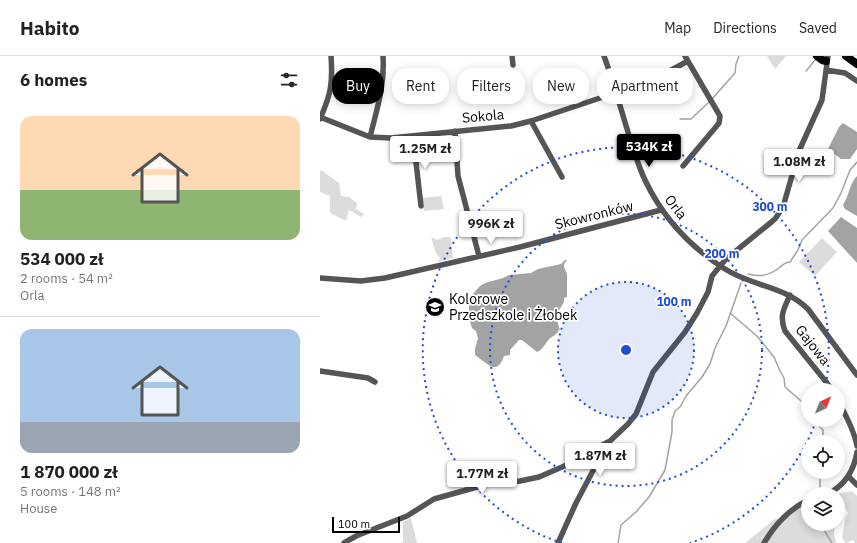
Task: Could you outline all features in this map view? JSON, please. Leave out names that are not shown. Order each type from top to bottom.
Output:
[{"type":"main road","points":[[817,56],[827,62]]},
{"type":"main road","points":[[846,56],[857,64]]},
{"type":"street","points":[[320,118],[330,96],[332,86],[331,56]]},
{"type":"street","points":[[370,137],[380,101],[383,81],[383,56]]},
{"type":"street","points":[[512,56],[513,65]]},
{"type":"street","name":"Orla","points":[[604,56],[608,68]]},
{"type":"street","points":[[683,166],[719,123],[720,116],[686,58]]},
{"type":"street","name":"Sokola","points":[[671,68],[686,58]]},
{"type":"street","points":[[344,543],[362,533],[408,516],[434,499],[488,484],[520,481],[544,475],[569,464],[611,440],[628,424],[638,410],[653,372],[685,332],[697,313],[708,292],[712,276],[720,265],[770,224],[783,207],[799,151],[822,100],[827,62],[857,81]]},
{"type":"street","name":"Sokola","points":[[320,118],[370,137],[390,138],[511,126],[597,99]]},
{"type":"street","name":"Orla","points":[[619,104],[629,137],[644,178],[661,210],[689,241],[720,265]]},
{"type":"street","points":[[531,121],[562,177]]},
{"type":"street","points":[[455,131],[458,176],[479,256]]},
{"type":"street","points":[[413,136],[421,206]]},
{"type":"street","name":"Skowronków","points":[[320,278],[361,281],[385,278],[520,247],[661,210]]},
{"type":"street","points":[[720,265],[744,278],[790,295],[808,309],[857,375]]},
{"type":"street","name":"Gajowa","points":[[790,295],[783,312],[782,322],[785,331],[826,383]]},
{"type":"street","points":[[320,371],[368,378],[375,382]]},
{"type":"street","points":[[845,413],[855,436],[857,446]]},
{"type":"street","points":[[558,543],[576,503],[611,440]]},
{"type":"street","points":[[839,487],[848,477],[855,462],[857,452]]},
{"type":"street","points":[[848,477],[857,485]]},
{"type":"street","points":[[764,543],[780,520],[788,512],[801,504]]},
{"type":"shaded area","points":[[767,56],[786,56],[775,69]]},
{"type":"shaded area","points":[[843,123],[857,132],[857,149],[850,159],[841,159],[828,149],[839,127]]},
{"type":"shaded area","points":[[321,170],[339,183],[341,196],[349,197],[357,203],[356,209],[364,214],[361,217],[349,210],[346,221],[330,213],[330,196],[320,192]]},
{"type":"shaded area","points":[[857,176],[857,216],[845,209],[843,205]]},
{"type":"shaded area","points":[[441,196],[444,209],[424,211],[421,198]]},
{"type":"shaded area","points":[[841,217],[857,228],[857,263],[828,231]]},
{"type":"shaded area","points":[[431,237],[437,240],[446,237],[451,238],[453,258],[438,262],[440,258],[436,253]]},
{"type":"shaded area","points":[[822,238],[837,252],[815,276],[799,262]]},
{"type":"shaded area","points":[[567,260],[564,267],[567,274],[567,297],[564,298],[564,302],[558,312],[559,314],[557,319],[560,331],[558,330],[558,332],[550,338],[543,348],[537,352],[522,340],[519,340],[510,350],[510,355],[504,356],[498,366],[495,367],[491,366],[475,355],[478,338],[476,331],[472,328],[469,318],[469,302],[473,294],[480,286],[509,275],[531,273],[538,269],[561,264]]},
{"type":"shaded area","points":[[852,491],[857,496],[857,543],[853,540],[846,543],[842,538],[843,531],[845,531],[845,519],[848,513],[845,508],[845,492]]},
{"type":"shaded area","points":[[801,506],[801,531],[834,531],[836,543],[745,543],[775,519],[784,518],[790,512]]},
{"type":"shaded area","points":[[411,518],[417,543],[399,543],[403,542],[403,522]]},
{"type":"waterway","points":[[712,99],[735,73],[739,56]]},
{"type":"waterway","points":[[806,71],[816,59]]},
{"type":"waterway","points":[[680,119],[691,119],[709,102]]},
{"type":"waterway","points":[[748,274],[761,276],[775,271],[785,263],[790,262],[798,250],[802,240],[833,208],[850,170],[857,162]]},
{"type":"waterway","points":[[618,543],[621,525],[636,512],[649,497],[665,470],[672,432],[672,420],[675,411],[680,407],[686,396],[702,377],[710,364],[715,348],[726,326],[741,283]]},
{"type":"waterway","points":[[730,313],[757,336],[774,357],[784,378],[785,387],[801,401]]},
{"type":"waterway","points":[[820,427],[823,430],[823,435]]},
{"type":"waterway","points":[[820,479],[820,487]]},
{"type":"waterway","points":[[824,531],[832,543]]},
{"type":"place","name":"Kolorowe Przedszkole i Żłobek","points":[[435,307]]}]
